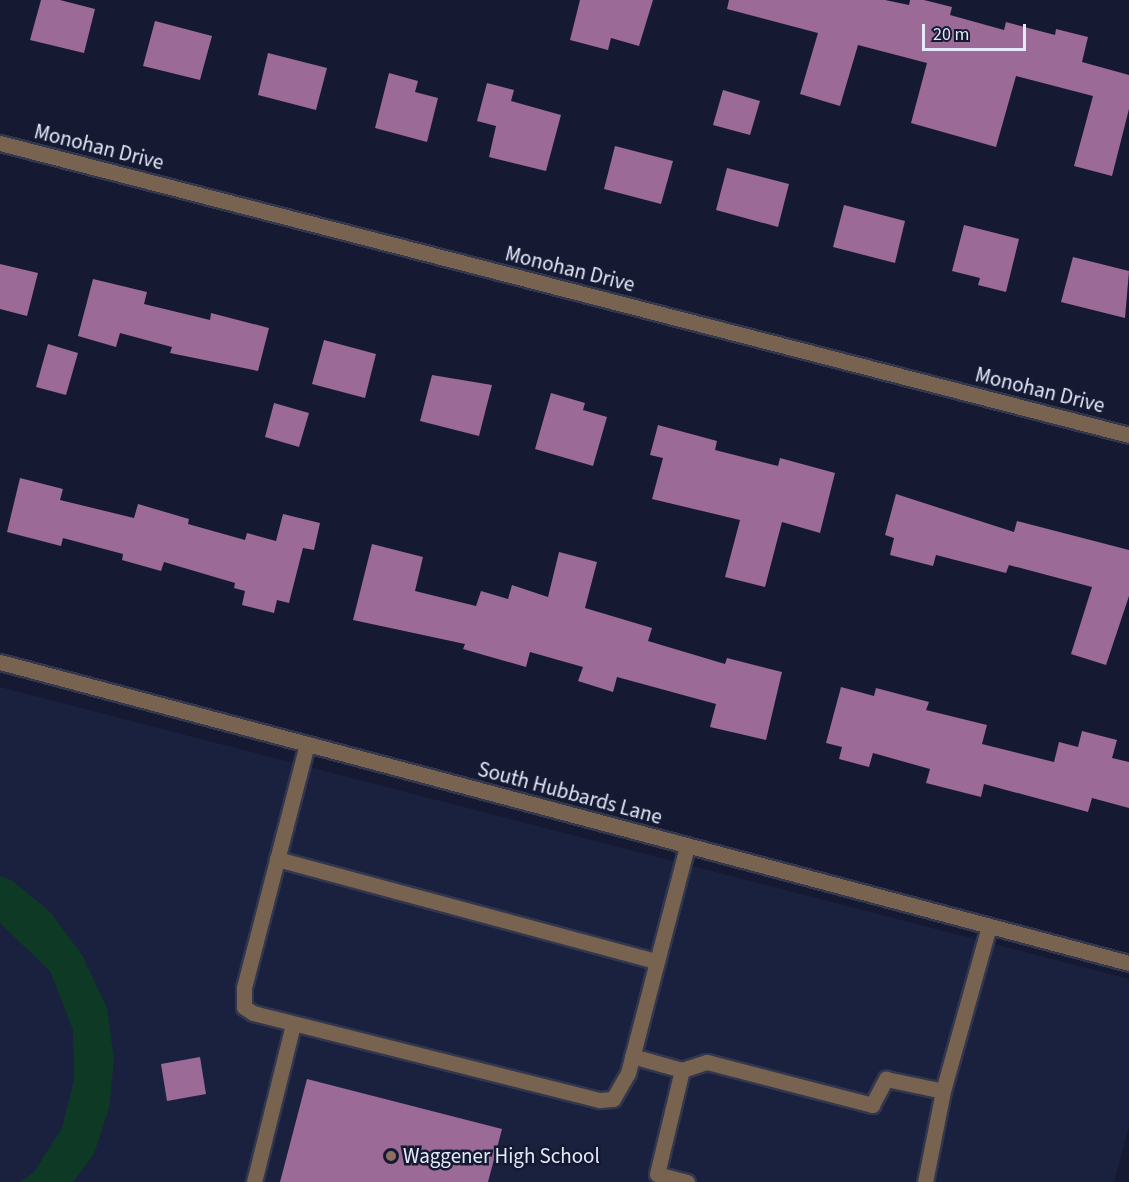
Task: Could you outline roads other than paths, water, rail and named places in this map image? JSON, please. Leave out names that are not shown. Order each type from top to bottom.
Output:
[{"type":"street","name":"Monohan Drive","points":[[0,143],[1129,435]]},
{"type":"street","name":"South Hubbards Lane","points":[[0,662],[1129,963]]},
{"type":"street","points":[[307,744],[242,1001],[249,1011],[293,1024],[606,1101],[623,1088],[687,846]]},
{"type":"street","points":[[277,859],[656,961]]},
{"type":"street","points":[[925,1182],[943,1091],[989,926]]},
{"type":"street","points":[[254,1182],[293,1024]]},
{"type":"street","points":[[632,1056],[682,1070],[707,1062],[872,1105],[886,1079],[943,1091]]},
{"type":"street","points":[[682,1070],[657,1174],[687,1182]]},
{"type":"place","name":"Waggener High School","points":[[391,1156]]}]
